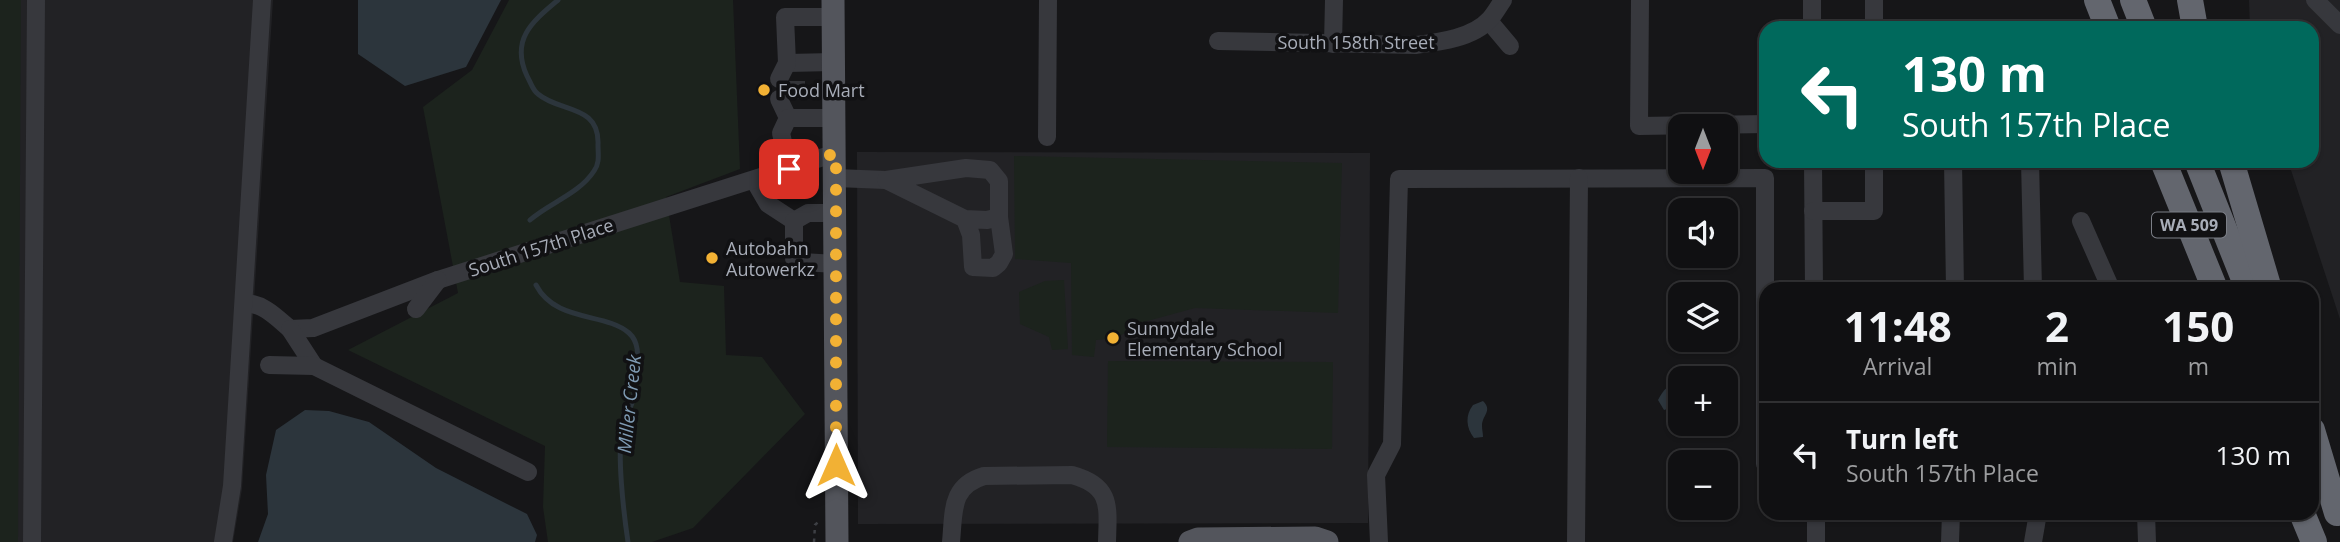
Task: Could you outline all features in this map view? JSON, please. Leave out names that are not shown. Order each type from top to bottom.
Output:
[{"type":"highway","points":[[2097,0],[2105,21]]},
{"type":"highway","points":[[2133,0],[2141,21]]},
{"type":"highway","points":[[2190,0],[2194,21]]},
{"type":"highway","name":"WA 509","points":[[2165,168],[2212,282]]},
{"type":"highway","name":"WA 509","points":[[2200,168],[2245,282]]},
{"type":"highway","points":[[2233,168],[2267,282]]},
{"type":"highway","points":[[2319,453],[2338,517]]},
{"type":"highway","points":[[2319,468],[2338,517]]},
{"type":"highway","points":[[2305,520],[2314,542]]},
{"type":"main road","points":[[833,8],[837,542]]},
{"type":"main road","points":[[1190,542],[1198,539],[1315,538],[1327,542]]},
{"type":"street","points":[[32,542],[36,0]]},
{"type":"street","points":[[223,542],[232,486],[249,303],[262,0]]},
{"type":"street","points":[[1047,137],[1048,0]]},
{"type":"street","points":[[1334,0],[1334,44]]},
{"type":"street","points":[[1503,0],[1489,21],[1510,46]]},
{"type":"street","points":[[1640,0],[1639,126],[1759,124]]},
{"type":"street","points":[[1812,0],[1812,21]]},
{"type":"street","points":[[1874,0],[1874,21]]},
{"type":"street","points":[[2315,0],[2340,24]]},
{"type":"street","points":[[833,8],[785,17],[787,74],[834,62]]},
{"type":"street","name":"South 158th Street","points":[[1219,41],[1416,45],[1444,42],[1489,21]]},
{"type":"street","points":[[787,99],[788,118],[781,133],[789,169]]},
{"type":"street","points":[[788,118],[835,118]]},
{"type":"street","name":"South 157th Place","points":[[290,329],[313,328],[438,280],[836,153]]},
{"type":"street","points":[[836,178],[886,180],[966,168],[990,170],[999,181],[999,217],[1004,254],[993,268],[973,267],[971,235],[965,219]]},
{"type":"street","points":[[1813,168],[1814,282]]},
{"type":"street","points":[[1813,211],[1874,211],[1874,168]]},
{"type":"street","points":[[1953,168],[1955,282]]},
{"type":"street","points":[[2031,168],[2033,282]]},
{"type":"street","points":[[1379,542],[1376,475],[1392,444],[1399,178],[1765,178],[1765,282]]},
{"type":"street","points":[[1576,542],[1579,178]]},
{"type":"street","points":[[754,180],[768,204],[794,221]]},
{"type":"street","points":[[886,180],[965,219],[987,220],[999,217]]},
{"type":"street","points":[[794,221],[808,213],[836,213]]},
{"type":"street","points":[[794,221],[794,258],[802,262],[836,264]]},
{"type":"street","points":[[2081,221],[2109,282]]},
{"type":"street","points":[[416,309],[438,280]]},
{"type":"street","points":[[249,303],[268,310],[290,329],[314,366]]},
{"type":"street","points":[[269,365],[314,366],[528,472]]},
{"type":"street","points":[[951,542],[955,503],[962,487],[972,479],[984,476],[1072,475],[1086,479],[1104,494],[1108,504],[1107,542]]},
{"type":"street","points":[[1816,520],[1816,542]]},
{"type":"street","points":[[1950,542],[1951,520]]},
{"type":"street","points":[[2033,542],[2037,520]]},
{"type":"street","points":[[2146,520],[2147,542]]},
{"type":"path","points":[[814,542],[815,525]]},
{"type":"shaded area","points":[[0,0],[273,0],[242,489],[233,542],[0,542]]},
{"type":"shaded area","points":[[0,0],[21,0],[18,542],[0,542]]},
{"type":"shaded area","points":[[358,0],[501,0],[466,67],[405,86],[358,54]]},
{"type":"shaded area","points":[[509,0],[733,0],[740,169],[666,197],[680,282],[724,286],[726,355],[762,357],[805,414],[693,528],[652,542],[548,542],[543,507],[545,446],[348,350],[458,293],[423,107],[472,70]]},
{"type":"shaded area","points":[[2249,0],[2340,0],[2340,319],[2290,168],[2319,168],[2319,21],[2250,21]]},
{"type":"shaded area","name":"Sunnydale Elementary School","points":[[857,152],[1370,153],[1368,523],[858,524]]},
{"type":"shaded area","points":[[1014,156],[1342,163],[1338,313],[1195,308],[1140,323],[1117,338],[1096,340],[1094,357],[1072,355],[1071,263],[1015,259]]},
{"type":"shaded area","points":[[1064,280],[1068,349],[1052,350],[1049,337],[1020,324],[1019,292],[1045,281]]},
{"type":"shaded area","points":[[1108,361],[1333,362],[1332,449],[1107,447]]},
{"type":"shaded area","points":[[1667,388],[1668,409],[1664,410],[1658,400]]},
{"type":"shaded area","points":[[1483,401],[1487,410],[1482,422],[1483,437],[1474,438],[1468,426],[1468,417],[1473,405]]},
{"type":"shaded area","points":[[305,410],[329,411],[369,422],[436,468],[527,514],[537,535],[535,542],[258,542],[268,514],[266,475],[276,430]]},
{"type":"waterway","name":"Miller Creek","points":[[530,220],[580,186],[588,179],[598,162],[597,132],[593,122],[577,111],[536,93],[522,63],[521,51],[527,32],[558,0]]},
{"type":"waterway","name":"Miller Creek","points":[[536,285],[556,306],[619,326],[629,333],[636,345],[638,354],[634,396],[623,424],[620,450],[628,542]]},
{"type":"tunnel","points":[[796,79],[796,99]]},
{"type":"place","name":"Food Mart","points":[[764,90]]},
{"type":"place","name":"Autobahn Autowerkz","points":[[712,258]]},
{"type":"place","name":"Sunnydale Elementary School","points":[[1113,338]]},
{"type":"route","points":[[789,169],[836,153],[836,465]]}]
